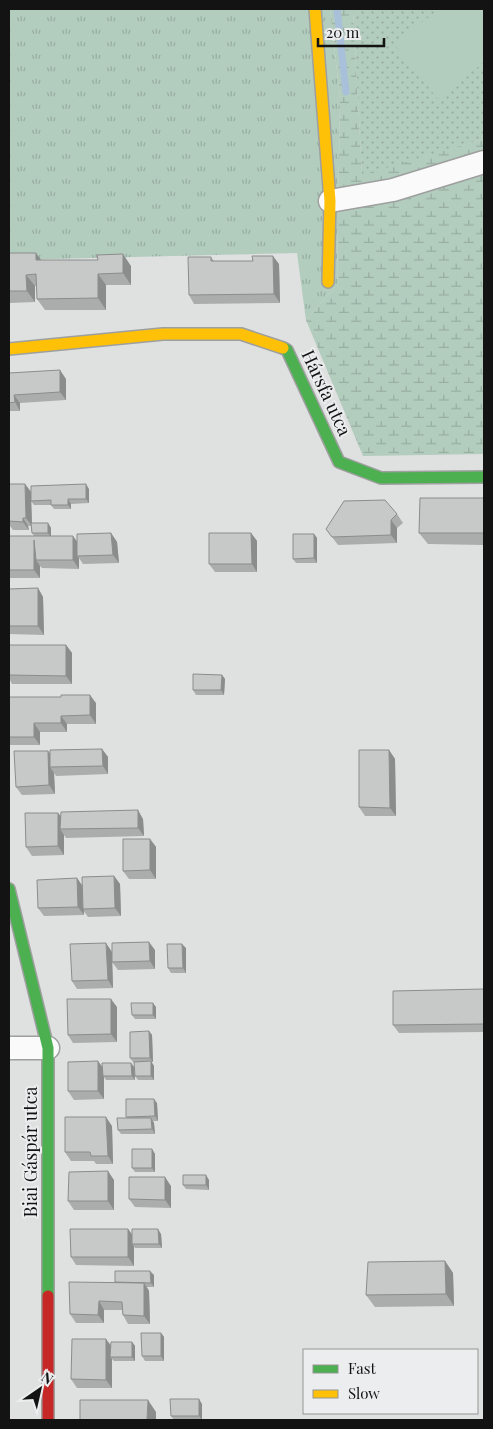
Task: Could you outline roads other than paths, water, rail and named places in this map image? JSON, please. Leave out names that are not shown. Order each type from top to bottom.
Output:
[{"type":"street","points":[[315,9],[330,201],[328,282]]},
{"type":"street","points":[[330,201],[393,190],[484,162]]},
{"type":"street","name":"Hársfa utca","points":[[9,349],[162,334],[241,334],[287,350],[339,462],[381,478],[484,477]]},
{"type":"street","name":"Biai Gáspár utca","points":[[9,889],[48,1048],[48,1420]]},
{"type":"street","points":[[9,1048],[48,1048]]},
{"type":"waterway","points":[[337,9],[346,92]]}]
